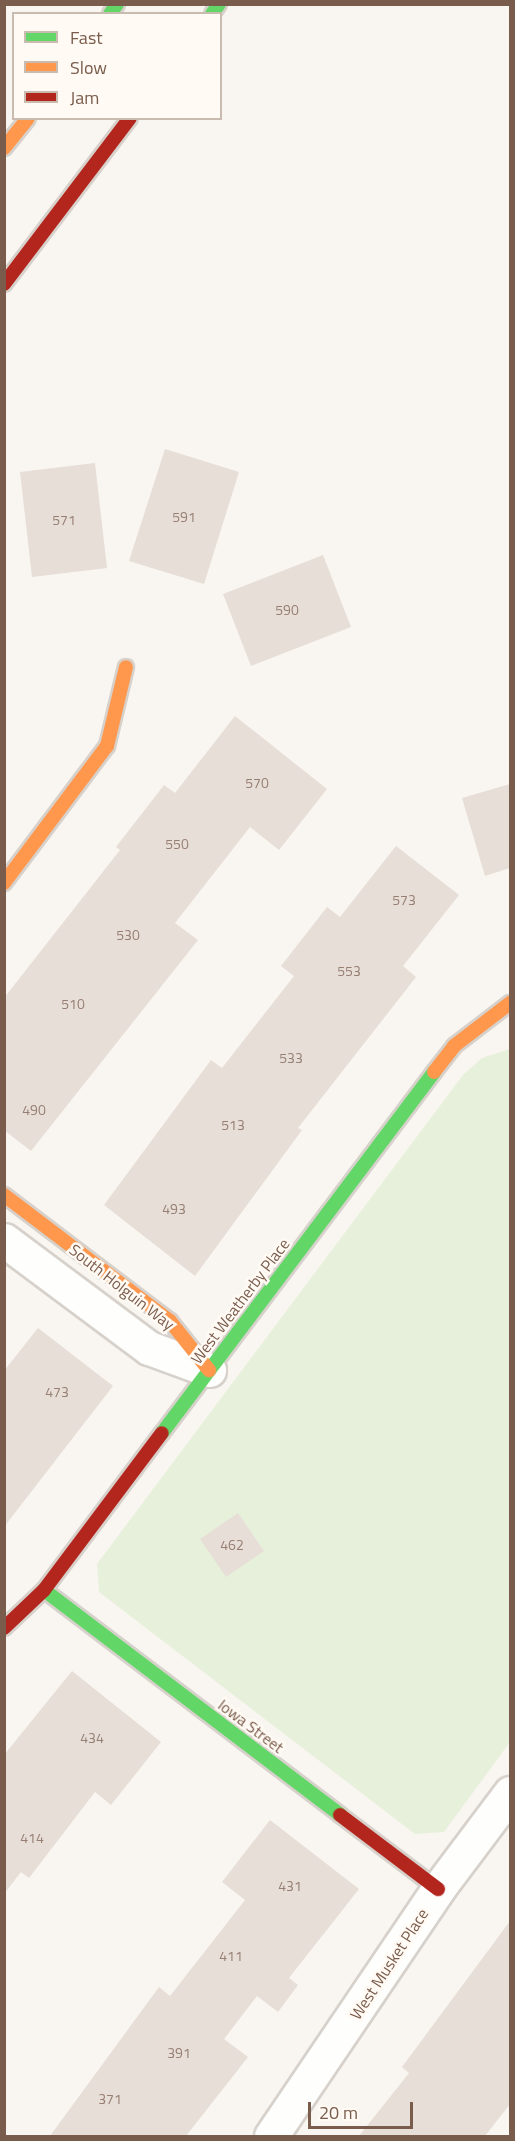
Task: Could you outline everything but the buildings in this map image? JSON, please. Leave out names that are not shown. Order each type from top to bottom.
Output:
[{"type":"street","points":[[4,148],[26,120]]},
{"type":"street","points":[[4,284],[128,120]]},
{"type":"street","points":[[4,883],[107,746],[126,667]]},
{"type":"street","name":"West Weatherby Place","points":[[4,1628],[44,1590],[454,1046],[510,1004]]},
{"type":"street","name":"South Holguin Way","points":[[4,1195],[170,1321],[209,1370]]},
{"type":"street","name":"South Holguin Way","points":[[4,1240],[149,1348],[209,1370]]},
{"type":"street","name":"Iowa Street","points":[[44,1590],[438,1889]]},
{"type":"street","name":"West Musket Place","points":[[271,2136],[438,1889],[510,1793]]},
{"type":"green space","points":[[510,1049],[510,1742],[444,1832],[415,1834],[99,1592],[97,1564],[463,1075],[482,1058]]},
{"type":"traffic: fast","points":[[111,12],[117,4]]},
{"type":"traffic: fast","points":[[213,12],[219,4]]},
{"type":"traffic: fast","points":[[162,1433],[434,1072]]},
{"type":"traffic: fast","points":[[44,1590],[340,1815]]},
{"type":"traffic: slow","points":[[4,148],[26,120]]},
{"type":"traffic: slow","points":[[4,883],[107,746],[126,667]]},
{"type":"traffic: slow","points":[[434,1072],[454,1046],[510,1003]]},
{"type":"traffic: slow","points":[[4,1195],[170,1321],[209,1370]]},
{"type":"traffic: jam","points":[[4,284],[128,120]]},
{"type":"traffic: jam","points":[[4,1628],[44,1590],[162,1433]]},
{"type":"traffic: jam","points":[[340,1815],[438,1889]]}]
